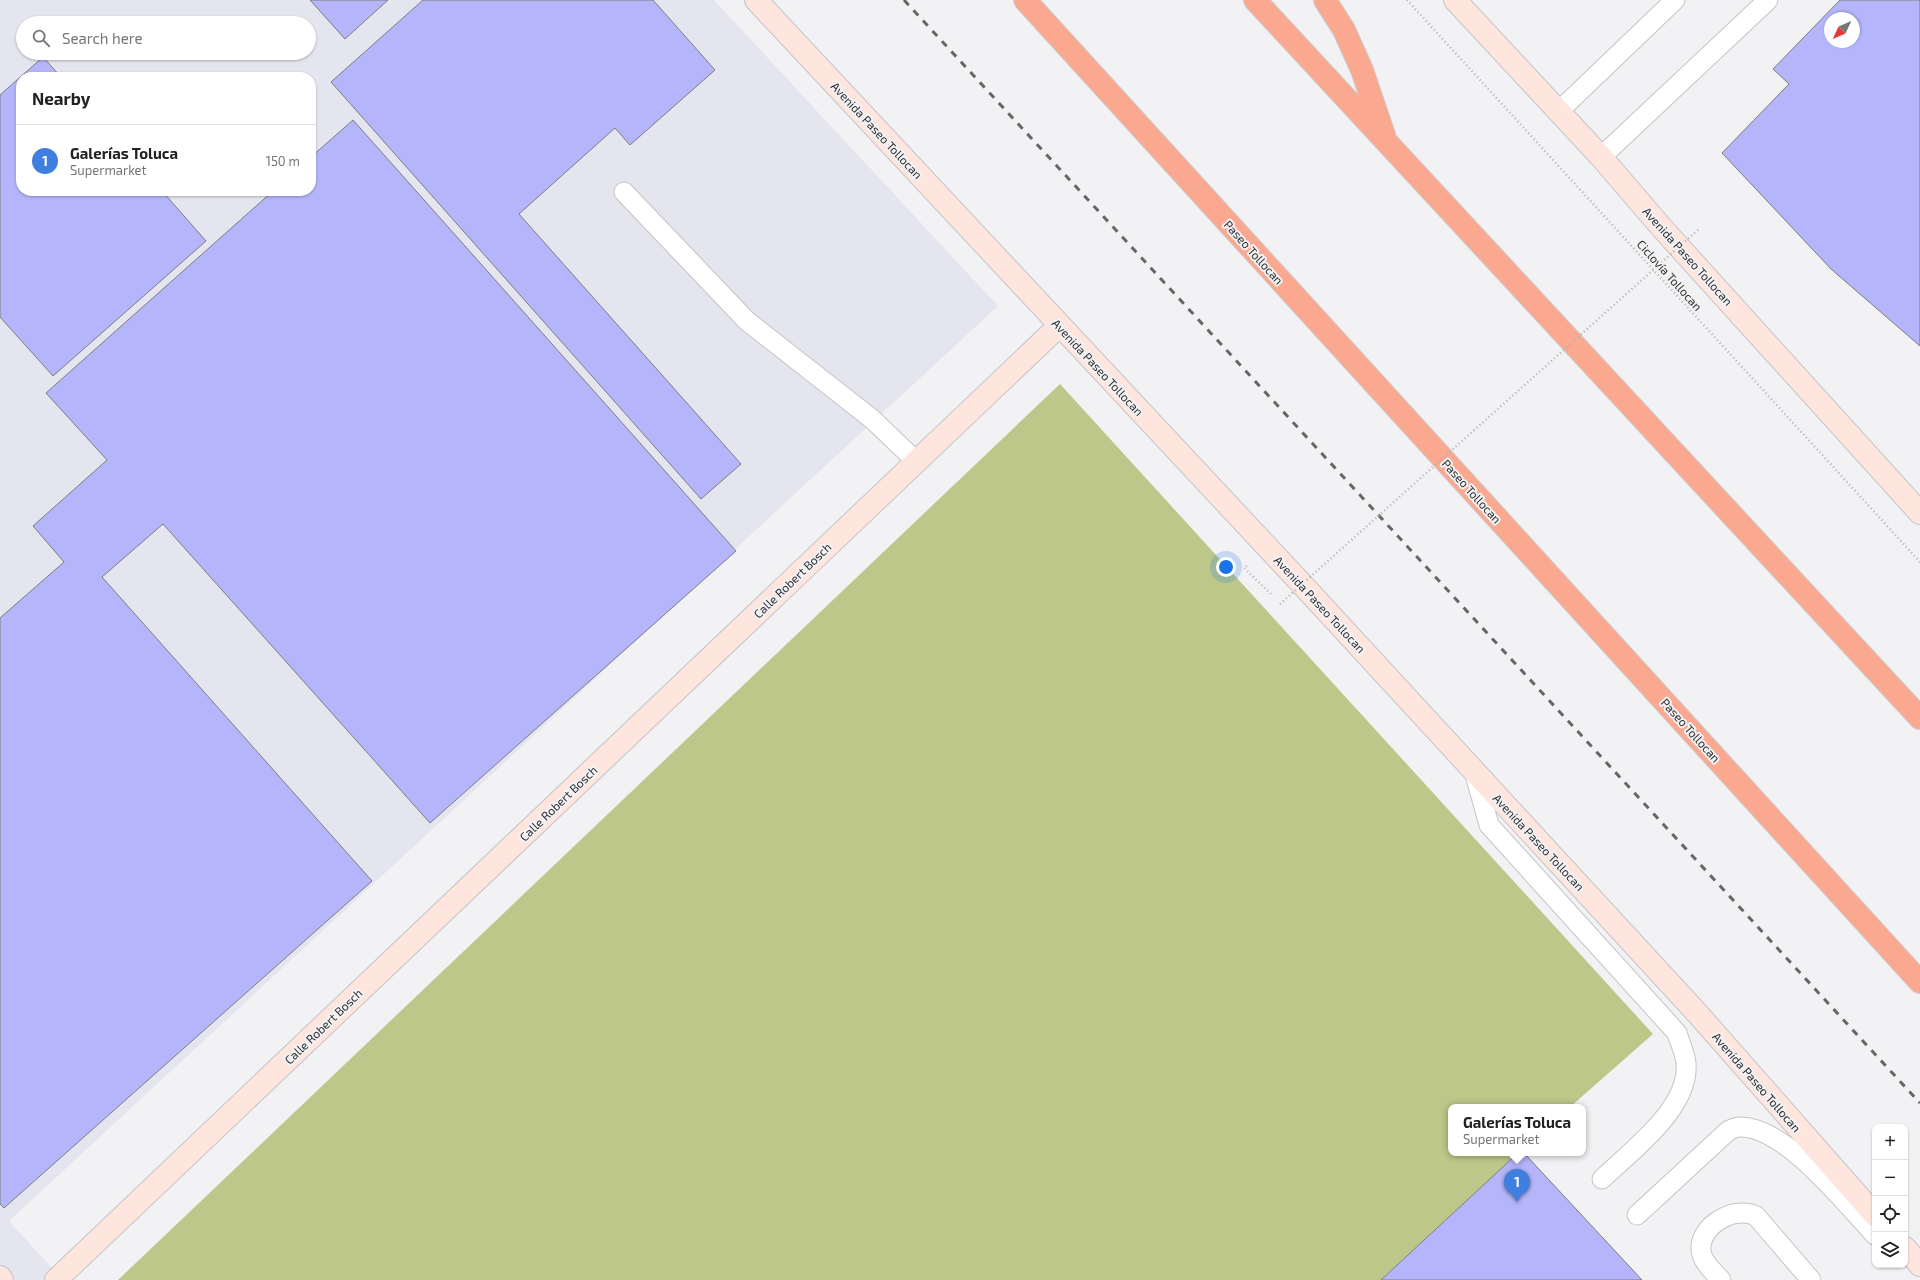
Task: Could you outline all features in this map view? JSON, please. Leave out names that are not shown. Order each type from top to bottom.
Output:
[{"type":"highway","name":"Paseo Tollocan","points":[[1025,0],[1920,982]]},
{"type":"highway","points":[[1255,0],[1920,718]]},
{"type":"highway","points":[[1325,0],[1344,30],[1362,70],[1386,142]]},
{"type":"main road","name":"Avenida Paseo Tollocan","points":[[756,0],[1299,581],[1697,1013],[1872,1212]]},
{"type":"main road","name":"Avenida Paseo Tollocan","points":[[1455,0],[1601,157],[1667,234],[1920,513]]},
{"type":"main road","name":"Calle Robert Bosch","points":[[56,1280],[1060,326]]},
{"type":"main road","points":[[1908,1251],[1920,1265]]},
{"type":"lane","points":[[1559,111],[1675,0]]},
{"type":"lane","points":[[1601,157],[1768,0]]},
{"type":"lane","points":[[624,192],[747,321],[872,420],[917,462]]},
{"type":"lane","points":[[1474,771],[1489,825],[1677,1033],[1686,1063],[1683,1090],[1668,1115],[1602,1179]]},
{"type":"lane","points":[[1637,1215],[1728,1131],[1738,1127],[1750,1128],[1771,1136],[1803,1159],[1872,1232]]},
{"type":"lane","points":[[1721,1280],[1704,1260],[1701,1247],[1702,1241],[1716,1222],[1730,1214],[1748,1212],[1756,1216],[1811,1280]]},
{"type":"lane","points":[[1908,1263],[1920,1271]]},
{"type":"path","name":"Ciclovía Tollocan","points":[[1407,0],[1920,562]]},
{"type":"path","points":[[1280,604],[1700,228]]},
{"type":"shaded area","points":[[0,0],[714,0],[998,306],[9,1221],[63,1280],[0,1280]]},
{"type":"green space","points":[[1060,384],[1653,1034],[1573,1104],[1448,1104],[1448,1156],[1515,1156],[1381,1280],[118,1280]]},
{"type":"building","points":[[310,0],[388,0],[345,39]]},
{"type":"building","points":[[423,0],[653,0],[715,70],[630,145],[615,128],[519,214],[741,464],[701,499],[331,82]]},
{"type":"building","points":[[1840,0],[1920,0],[1920,346],[1831,269],[1722,153],[1789,84],[1773,69],[1824,16],[1824,48],[1860,48],[1860,12],[1828,12]]},
{"type":"building","points":[[40,60],[46,60],[56,72],[26,72]]},
{"type":"building","points":[[16,81],[16,196],[166,196],[206,241],[53,376],[0,317],[0,95]]},
{"type":"building","points":[[353,120],[736,551],[430,823],[163,524],[102,577],[372,881],[4,1208],[0,1204],[0,618],[64,562],[33,526],[107,460],[46,393],[267,196],[316,196],[316,153]]},
{"type":"building","points":[[1515,1156],[1527,1156],[1642,1280],[1381,1280]]},
{"type":"railway","points":[[904,0],[1920,1103]]},
{"type":"place","name":"Galerías Toluca","points":[[1517,1202]]}]
